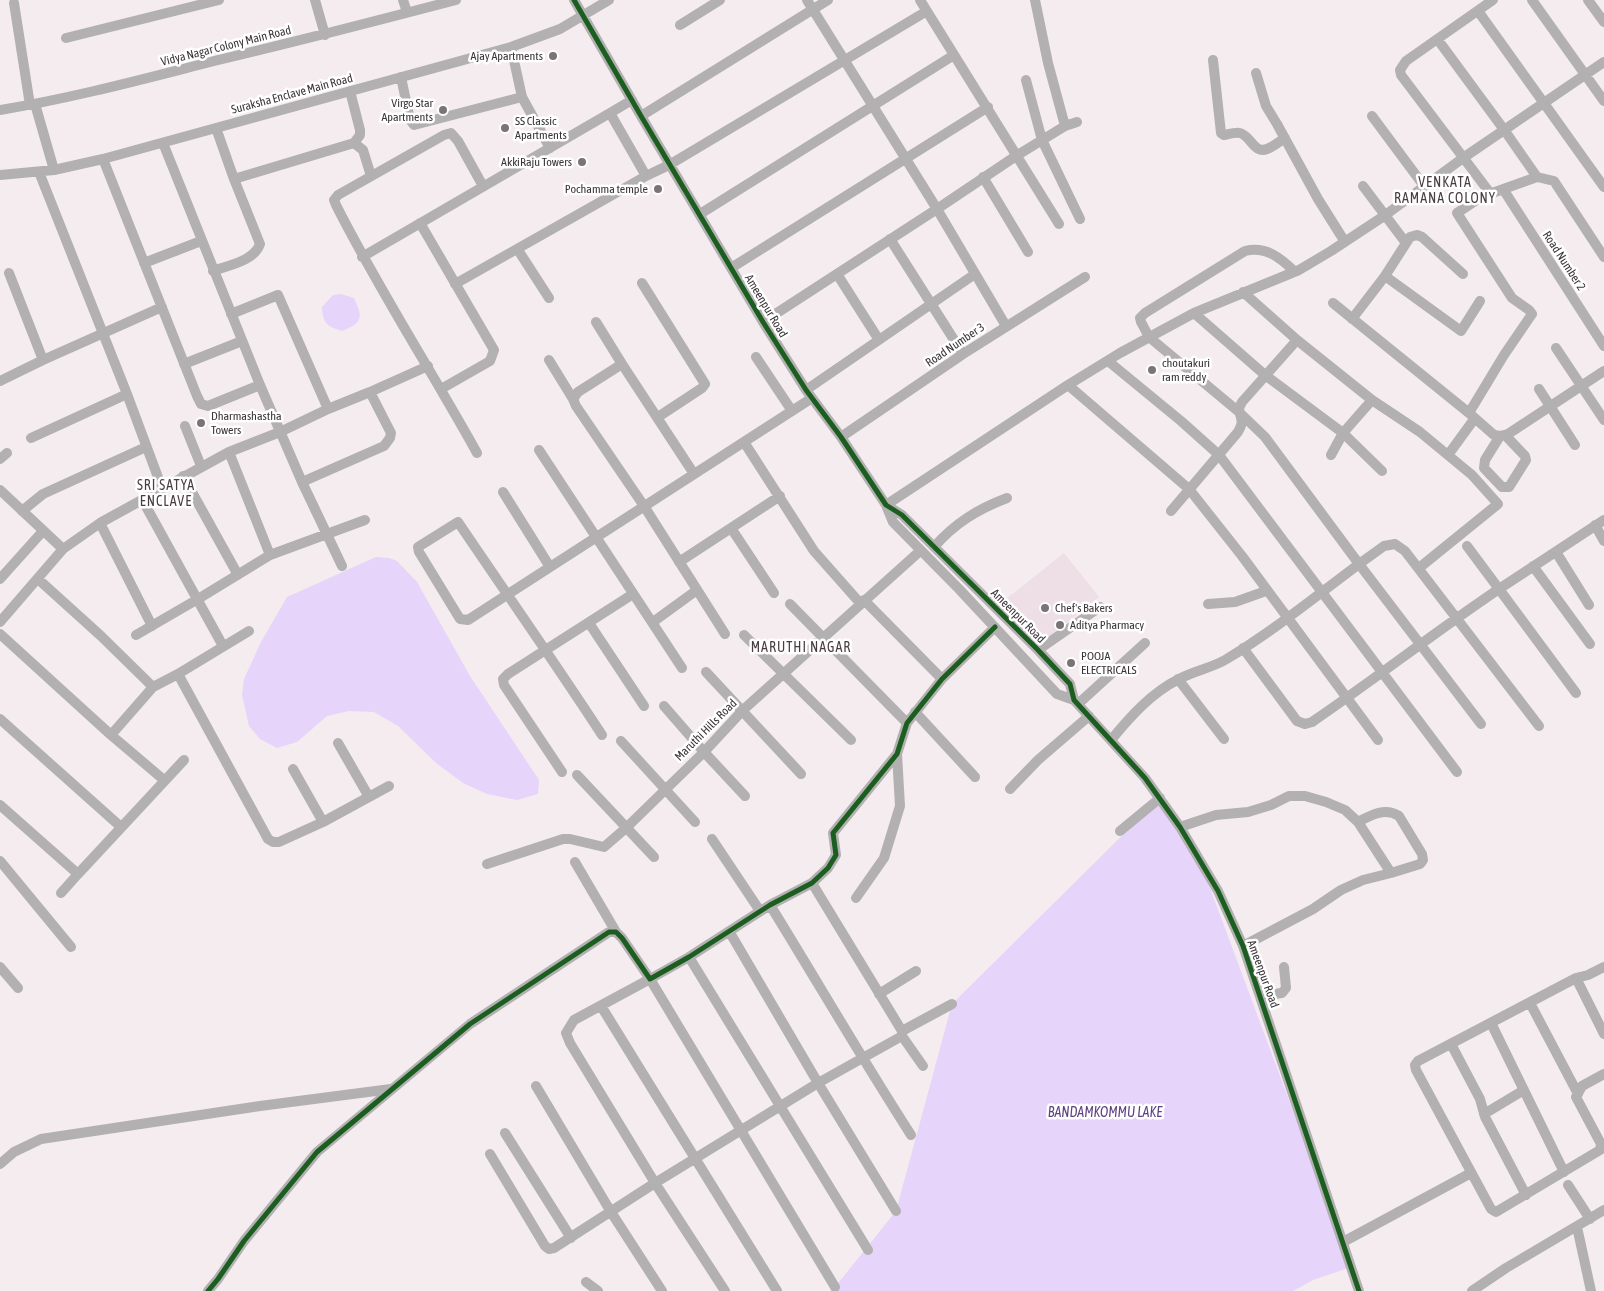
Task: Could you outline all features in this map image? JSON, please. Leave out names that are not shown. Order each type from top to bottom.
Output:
[{"type":"street","points":[[66,38],[218,0]]},
{"type":"street","points":[[315,0],[325,35]]},
{"type":"street","points":[[404,0],[407,12]]},
{"type":"street","name":"Vidya Nagar Colony Main Road","points":[[0,110],[125,85],[325,35],[453,0]]},
{"type":"street","name":"Ameenpur Road","points":[[574,0],[669,165],[763,322],[809,394],[841,437],[886,505],[902,514],[1070,684],[1076,702],[1145,778],[1180,827],[1218,891],[1243,946],[1359,1291]]},
{"type":"street","name":"Suraksha Enclave Main Road","points":[[0,175],[54,170],[103,159],[511,47],[560,30],[609,0]]},
{"type":"street","points":[[680,25],[720,0]]},
{"type":"street","points":[[807,0],[874,106],[1006,326]]},
{"type":"street","points":[[641,116],[828,0]]},
{"type":"street","points":[[920,0],[1060,224]]},
{"type":"street","points":[[1035,0],[1048,63],[1065,126]]},
{"type":"street","points":[[1490,193],[1400,75],[1401,66],[1493,0]]},
{"type":"street","points":[[1532,0],[1604,101]]},
{"type":"street","points":[[1588,0],[1604,22]]},
{"type":"street","points":[[14,3],[32,104],[54,170]]},
{"type":"street","points":[[455,284],[646,176],[669,165],[927,11]]},
{"type":"street","points":[[1478,11],[1604,187]]},
{"type":"street","points":[[1438,40],[1505,130],[1537,177]]},
{"type":"street","points":[[511,47],[522,97],[550,148]]},
{"type":"street","points":[[700,214],[954,55]]},
{"type":"street","points":[[1213,60],[1221,133],[1224,135],[1239,132],[1256,148],[1262,150],[1268,149],[1285,138]]},
{"type":"street","points":[[1145,643],[1076,702],[1057,694],[1021,654],[893,522],[886,505],[1068,385],[1108,361],[1194,313],[1295,272],[1345,242],[1463,158],[1604,62]]},
{"type":"street","points":[[1256,73],[1266,106],[1318,199],[1345,242]]},
{"type":"street","points":[[401,77],[410,120],[414,125],[522,97]]},
{"type":"street","points":[[1026,80],[1042,140],[1080,219]]},
{"type":"street","points":[[234,179],[354,143],[360,135],[360,130],[350,91]]},
{"type":"street","points":[[362,257],[632,100]]},
{"type":"street","points":[[731,268],[988,107]]},
{"type":"street","points":[[610,113],[646,176]]},
{"type":"street","points":[[1372,116],[1424,186]]},
{"type":"street","points":[[763,322],[937,210],[983,177],[1065,126],[1077,122]]},
{"type":"street","points":[[213,271],[250,258],[259,248],[260,244],[216,128]]},
{"type":"street","points":[[477,454],[428,366],[362,257],[334,200],[338,195],[444,135],[451,134],[458,141],[483,186]]},
{"type":"street","points":[[163,143],[260,385],[302,482],[342,566]]},
{"type":"street","points":[[354,143],[363,150],[372,176]]},
{"type":"street","points":[[103,159],[201,404],[208,406],[260,385]]},
{"type":"street","points":[[38,172],[127,394],[162,488]]},
{"type":"street","points":[[983,177],[1028,252]]},
{"type":"street","points":[[1448,455],[1504,355],[1532,314],[1512,298],[1457,215],[1459,211],[1490,193],[1537,177],[1554,182],[1600,242],[1604,257]]},
{"type":"street","points":[[1363,186],[1406,243]]},
{"type":"street","name":"Road Number 2","points":[[1503,189],[1604,346]]},
{"type":"street","points":[[420,223],[494,350],[490,360],[441,389]]},
{"type":"street","points":[[1352,318],[1385,276],[1410,237],[1417,235],[1422,238],[1463,274]]},
{"type":"street","points":[[890,239],[963,354]]},
{"type":"street","points":[[144,263],[201,241]]},
{"type":"street","points":[[1295,272],[1283,260],[1269,252],[1253,249],[1245,251],[1145,313],[1140,318],[1141,322],[1149,338],[1239,412],[1266,437],[1359,564],[1481,724]]},
{"type":"street","points":[[518,250],[549,298]]},
{"type":"street","points":[[9,273],[43,360]]},
{"type":"street","points":[[837,274],[879,340]]},
{"type":"street","points":[[602,734],[508,594],[458,522],[418,548],[460,619],[468,620],[508,594],[550,567],[596,538],[792,411],[809,394],[879,340],[975,274]]},
{"type":"street","points":[[1385,276],[1461,331],[1480,301]]},
{"type":"street","name":"Road Number 3","points":[[841,437],[963,354],[1085,277]]},
{"type":"street","points":[[642,283],[704,379],[705,384],[702,388],[658,417]]},
{"type":"street","points":[[1243,292],[1297,340],[1372,400],[1420,432],[1448,455],[1472,475],[1498,504],[1419,568]]},
{"type":"street","points":[[231,314],[278,295],[328,409]]},
{"type":"street","points":[[1333,303],[1472,415],[1494,435],[1502,436],[1524,456],[1526,460],[1509,486],[1506,488],[1502,487],[1484,468],[1485,460],[1502,436],[1604,371]]},
{"type":"street","points":[[0,381],[162,307]]},
{"type":"street","points":[[1194,313],[1265,376],[1343,433],[1382,471]]},
{"type":"street","points":[[596,322],[694,474]]},
{"type":"street","points":[[1171,511],[1238,432],[1242,425],[1242,418],[1238,408],[1242,402],[1297,340]]},
{"type":"street","points":[[184,364],[242,341]]},
{"type":"street","points":[[1556,348],[1604,420]]},
{"type":"street","points":[[756,357],[792,411]]},
{"type":"street","points":[[549,360],[576,406],[644,506],[725,634]]},
{"type":"street","points":[[1108,361],[1219,455],[1457,772]]},
{"type":"street","points":[[573,399],[578,392],[622,364]]},
{"type":"street","points":[[0,622],[63,549],[100,523],[229,452],[280,432],[428,366]]},
{"type":"street","points":[[1068,385],[1189,489],[1242,556],[1266,591],[1378,740]]},
{"type":"street","points":[[1539,388],[1575,446]]},
{"type":"street","points":[[302,482],[384,446],[388,442],[391,434],[370,392]]},
{"type":"street","points":[[31,438],[127,394]]},
{"type":"street","points":[[1331,455],[1343,433],[1372,400]]},
{"type":"street","points":[[185,426],[201,466]]},
{"type":"street","points":[[744,442],[814,551],[942,679]]},
{"type":"street","points":[[22,511],[43,494],[146,447]]},
{"type":"street","points":[[539,450],[682,668]]},
{"type":"street","points":[[229,452],[270,555]]},
{"type":"street","points":[[183,476],[238,575]]},
{"type":"street","points":[[0,490],[63,549]]},
{"type":"street","points":[[503,492],[550,567]]},
{"type":"street","points":[[679,562],[780,496]]},
{"type":"street","points":[[934,547],[948,530],[988,505],[1008,498]]},
{"type":"street","points":[[142,501],[223,646]]},
{"type":"street","points":[[136,635],[270,555],[365,520]]},
{"type":"street","points":[[1243,648],[1297,721],[1305,724],[1312,722],[1456,618],[1600,522],[1604,541]]},
{"type":"street","points":[[100,523],[152,626]]},
{"type":"street","points":[[731,528],[774,594]]},
{"type":"street","points":[[0,579],[43,531]]},
{"type":"street","points":[[1111,740],[1132,715],[1156,694],[1178,679],[1224,661],[1287,619],[1384,546],[1395,544],[1405,551],[1419,568],[1539,726]]},
{"type":"street","points":[[1467,546],[1576,694]]},
{"type":"street","name":"Maruthi Hills Road","points":[[486,864],[563,840],[570,839],[604,847],[704,752],[743,710],[862,601],[920,551]]},
{"type":"street","points":[[1556,552],[1589,605]]},
{"type":"street","points":[[1533,566],[1590,644]]},
{"type":"street","points":[[38,579],[153,686]]},
{"type":"street","points":[[653,622],[697,590]]},
{"type":"street","points":[[1208,604],[1235,602],[1266,591]]},
{"type":"street","points":[[562,772],[503,682],[504,677],[633,594]]},
{"type":"street","points":[[790,604],[907,723]]},
{"type":"street","points":[[1021,654],[1035,648],[1100,607]]},
{"type":"street","points":[[589,623],[644,706]]},
{"type":"street","points":[[725,1291],[655,1184],[570,1043],[566,1033],[574,1020],[689,957],[760,911],[812,883],[828,868],[836,856],[833,833],[897,754],[907,723],[942,679],[995,627]]},
{"type":"street","points":[[111,734],[153,686],[178,674],[250,631]]},
{"type":"street","points":[[0,634],[164,780]]},
{"type":"street","points":[[744,635],[851,740]]},
{"type":"street","points":[[706,672],[800,774]]},
{"type":"street","points":[[178,674],[268,839],[273,842],[279,842],[323,822],[389,786]]},
{"type":"street","points":[[1178,679],[1224,740]]},
{"type":"street","points":[[664,706],[745,796]]},
{"type":"street","points":[[916,712],[975,778]]},
{"type":"street","points":[[1010,789],[1038,760],[1089,716]]},
{"type":"street","points":[[0,719],[121,827]]},
{"type":"street","points":[[621,741],[695,822]]},
{"type":"street","points":[[338,743],[369,797]]},
{"type":"street","points":[[856,898],[884,858],[900,806],[897,754]]},
{"type":"street","points":[[61,893],[184,760]]},
{"type":"street","points":[[293,769],[323,822]]},
{"type":"street","points":[[578,775],[654,857]]},
{"type":"street","points":[[1180,827],[1216,816],[1248,812],[1271,805],[1289,796],[1305,796],[1344,810],[1358,822],[1391,874]]},
{"type":"street","points":[[1120,831],[1160,798]]},
{"type":"street","points":[[0,805],[78,874]]},
{"type":"street","points":[[1243,946],[1313,909],[1341,890],[1363,880],[1391,874],[1420,864],[1423,860],[1422,854],[1400,816],[1396,813],[1375,813],[1358,822]]},
{"type":"street","points":[[712,838],[760,911]]},
{"type":"street","points":[[0,861],[71,947]]},
{"type":"street","points":[[575,862],[616,932],[650,979],[835,1287]]},
{"type":"street","points":[[812,883],[923,1066]]},
{"type":"street","points":[[770,905],[843,1024],[862,1059],[911,1135]]},
{"type":"street","points":[[729,931],[896,1211]]},
{"type":"street","points":[[208,1291],[250,1234],[317,1152],[470,1024],[609,932],[616,932]]},
{"type":"street","points":[[689,957],[868,1250]]},
{"type":"street","points":[[0,966],[18,988]]},
{"type":"street","points":[[1260,996],[1282,993],[1286,988],[1284,967]]},
{"type":"street","points":[[1604,967],[1588,975],[1576,978],[1415,1064],[1471,1173],[1491,1209],[1496,1212],[1600,1150],[1601,1144],[1576,1097],[1582,1086],[1604,1074]]},
{"type":"street","points":[[879,994],[916,971]]},
{"type":"street","points":[[1576,978],[1604,1034]]},
{"type":"street","points":[[1530,1003],[1578,1094]]},
{"type":"street","points":[[490,1154],[544,1246],[554,1248],[818,1083],[862,1059],[952,1004]]},
{"type":"street","points":[[601,1006],[777,1291]]},
{"type":"street","points":[[1490,1023],[1564,1172]]},
{"type":"street","points":[[1451,1044],[1480,1099],[1484,1114],[1526,1195]]},
{"type":"street","points":[[536,1086],[611,1212],[662,1291]]},
{"type":"street","points":[[0,1164],[14,1152],[41,1139],[260,1106],[392,1089]]},
{"type":"street","points":[[1484,1114],[1524,1090]]},
{"type":"street","points":[[505,1133],[571,1238]]},
{"type":"street","points":[[1343,1242],[1471,1173]]},
{"type":"street","points":[[1568,1185],[1590,1219]]},
{"type":"street","points":[[1472,1291],[1506,1268],[1604,1210]]},
{"type":"street","points":[[1577,1227],[1591,1291]]},
{"type":"street","points":[[586,1282],[598,1291]]},
{"type":"shaded area","points":[[1064,553],[1099,597],[1040,644],[1005,600]]},
{"type":"water","points":[[341,294],[354,298],[360,315],[354,325],[342,331],[327,324],[323,317],[322,307],[333,295]]},
{"type":"water","points":[[376,557],[397,561],[417,582],[470,676],[539,780],[538,794],[517,800],[487,794],[463,783],[436,763],[398,726],[374,712],[349,711],[327,716],[297,742],[277,748],[260,739],[249,726],[242,695],[244,679],[261,642],[287,597]]},
{"type":"water","name":"BANDAMKOMMU LAKE","points":[[1160,798],[1200,861],[1351,1267],[1313,1280],[1293,1291],[830,1291],[896,1211],[952,1004]]},
{"type":"cycle path","points":[[574,0],[763,322],[806,390],[841,437],[886,505],[902,515],[1070,684],[1074,700],[1145,778],[1180,827],[1218,891],[1243,946],[1359,1291]]},
{"type":"cycle path","points":[[208,1291],[244,1241],[317,1152],[470,1024],[609,932],[616,932],[622,938],[650,979],[689,957],[770,905],[812,883],[828,868],[836,855],[833,833],[897,754],[907,723],[942,679],[995,627]]},
{"type":"place","name":"Ajay Apartments","points":[[553,56]]},
{"type":"place","name":"Virgo Star Apartments","points":[[443,110]]},
{"type":"place","name":"SS Classic Apartments","points":[[505,128]]},
{"type":"place","name":"AkkiRaju Towers","points":[[582,162]]},
{"type":"place","name":"Pochamma temple","points":[[658,189]]},
{"type":"place","name":"choutakuri ram reddy","points":[[1152,370]]},
{"type":"place","name":"Dharmashastha Towers","points":[[201,423]]},
{"type":"place","name":"Chef's Bakers","points":[[1045,608]]},
{"type":"place","name":"Aditya Pharmacy","points":[[1060,625]]},
{"type":"place","name":"POOJA ELECTRICALS","points":[[1071,663]]},
{"type":"district","name":"VENKATA RAMANA COLONY","points":[[1445,192]]},
{"type":"district","name":"SRI SATYA ENCLAVE","points":[[166,494]]},
{"type":"district","name":"MARUTHI NAGAR","points":[[801,648]]}]
